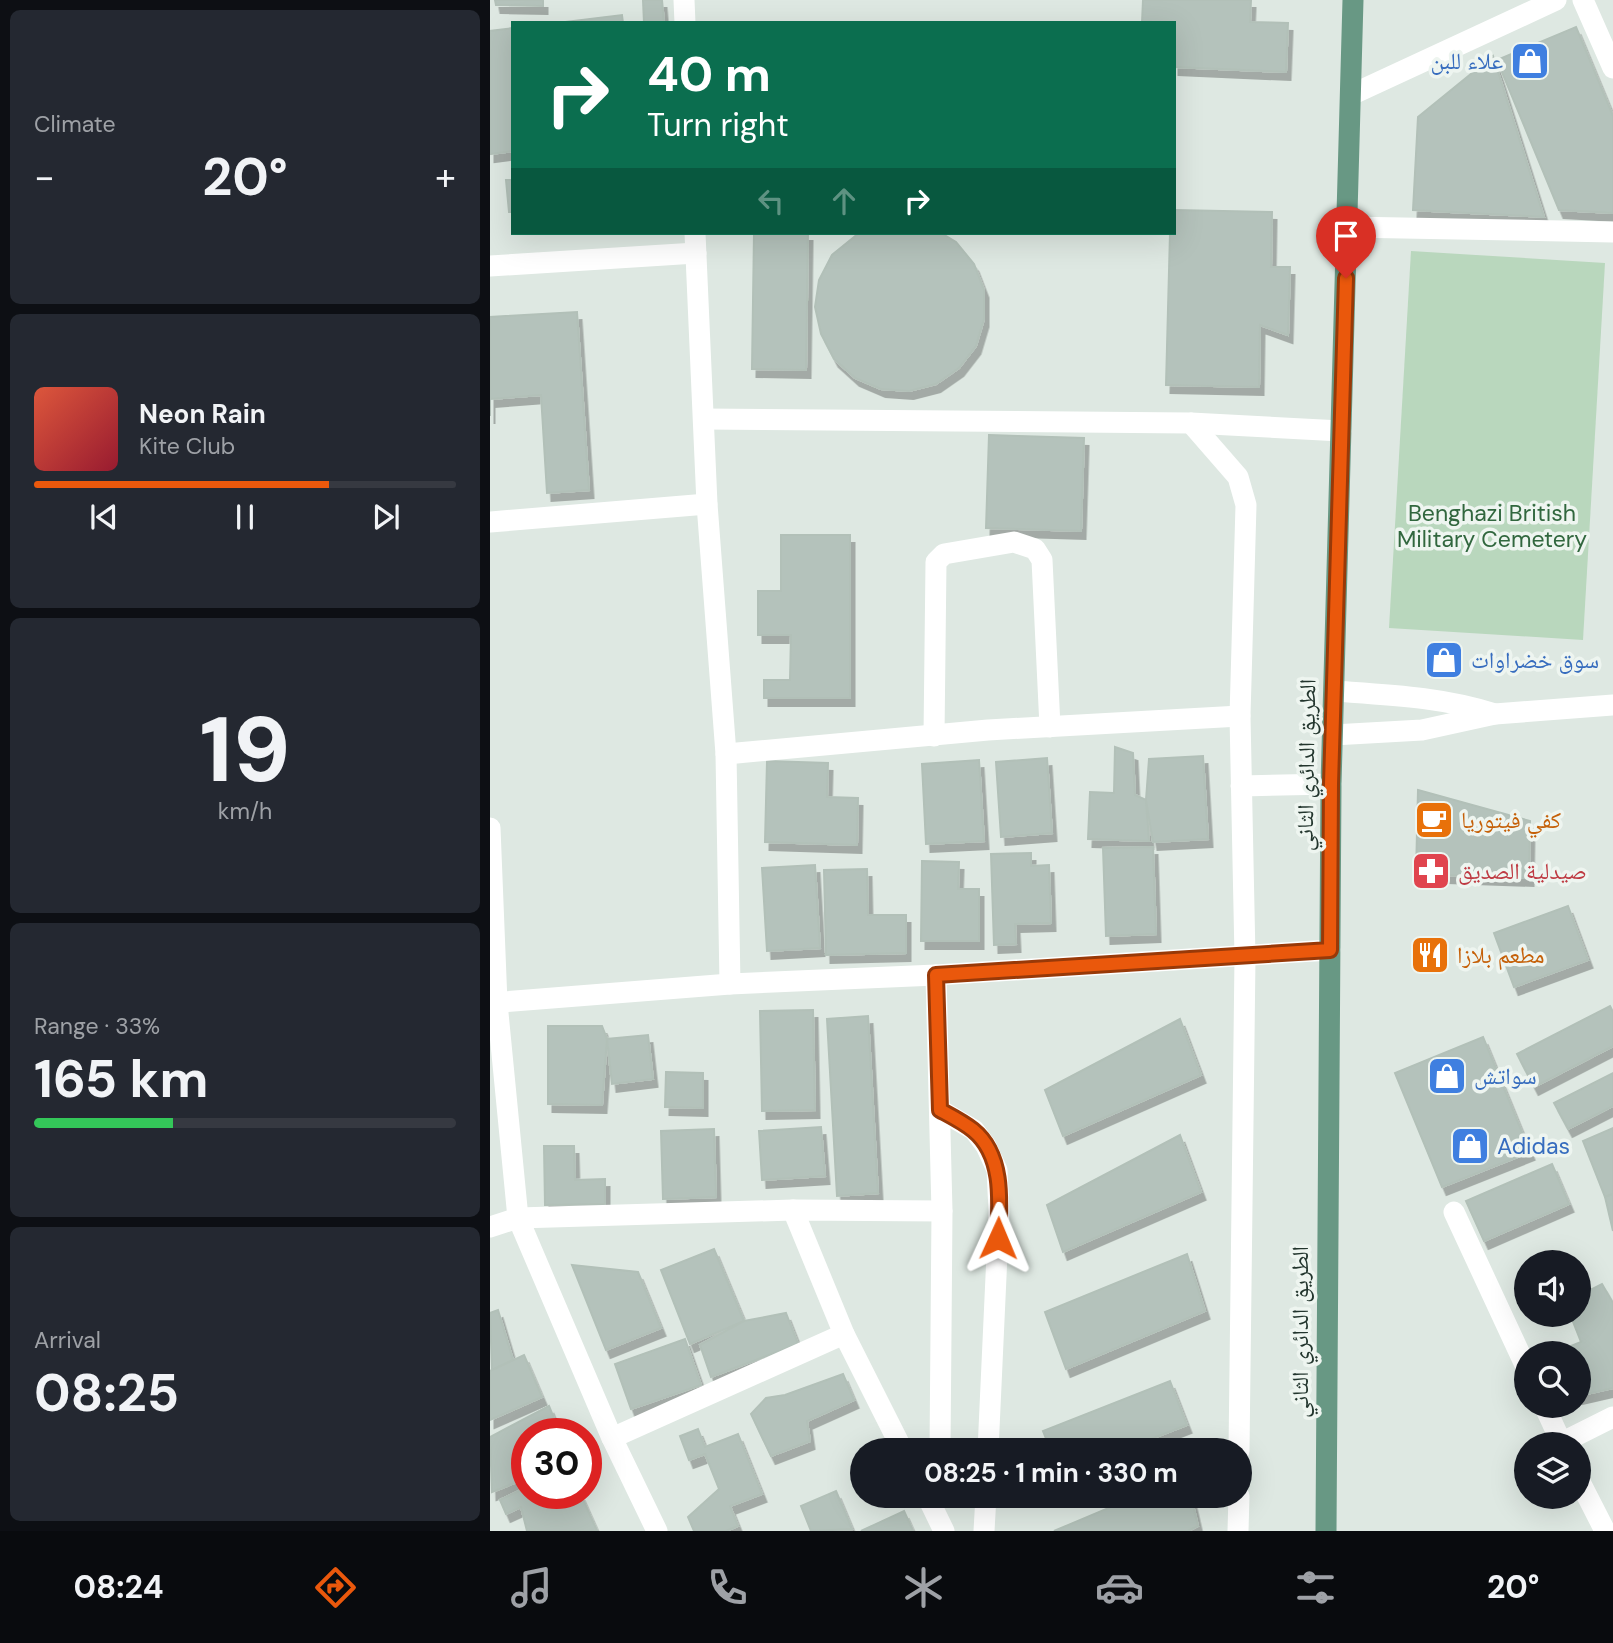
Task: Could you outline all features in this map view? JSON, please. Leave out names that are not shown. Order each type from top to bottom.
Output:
[{"type":"main road","name":"الطريق الدائري الثاني","points":[[1326,1531],[1331,784],[1353,94],[1353,0]]},
{"type":"street","points":[[684,0],[685,21]]},
{"type":"street","points":[[1353,94],[1556,0]]},
{"type":"street","points":[[1583,0],[1613,68]]},
{"type":"street","points":[[1348,227],[1613,232]]},
{"type":"street","points":[[490,266],[695,243],[708,504],[726,754],[730,984]]},
{"type":"street","points":[[704,419],[1191,423],[1341,430]]},
{"type":"street","points":[[1191,423],[1238,477],[1246,505],[1240,716],[1245,957],[1239,1438]]},
{"type":"street","points":[[490,522],[708,504]]},
{"type":"street","points":[[934,736],[936,562],[944,554],[1014,542],[1035,550],[1042,560],[1050,727]]},
{"type":"street","points":[[1334,691],[1422,696],[1460,703],[1495,714]]},
{"type":"street","points":[[1333,735],[1422,730],[1495,714],[1610,712]]},
{"type":"street","points":[[726,754],[1050,727],[1240,716]]},
{"type":"street","points":[[1241,786],[1331,784]]},
{"type":"street","points":[[490,828],[494,1003],[518,1218],[612,1438],[657,1531]]},
{"type":"street","points":[[494,1003],[730,984],[936,975],[1330,950]]},
{"type":"street","points":[[936,975],[942,1212],[940,1438]]},
{"type":"street","points":[[940,1110],[974,1130],[986,1146],[997,1170],[999,1211],[989,1438]]},
{"type":"street","points":[[490,1227],[518,1218],[793,1210],[942,1212]]},
{"type":"street","points":[[793,1210],[844,1334],[896,1438]]},
{"type":"street","points":[[1454,1212],[1514,1341]]},
{"type":"street","points":[[612,1438],[844,1334]]},
{"type":"street","points":[[1583,1432],[1613,1417]]},
{"type":"street","points":[[1591,1504],[1605,1531]]},
{"type":"street","points":[[932,1508],[941,1526]]},
{"type":"street","points":[[940,1508],[941,1526]]},
{"type":"street","points":[[984,1531],[985,1508]]},
{"type":"street","points":[[1238,1531],[1239,1508]]},
{"type":"green space","name":"Benghazi British Military Cemetery","points":[[1411,251],[1605,263],[1583,640],[1389,628]]},
{"type":"building","points":[[495,0],[543,0],[543,6],[496,5]]},
{"type":"building","points":[[643,0],[662,0],[664,21],[644,21]]},
{"type":"building","points":[[1143,0],[1251,0],[1250,22],[1288,23],[1286,72],[1176,67],[1176,21],[1142,21]]},
{"type":"building","points":[[622,15],[623,21],[573,21]]},
{"type":"building","points":[[1576,27],[1613,116],[1613,213],[1559,210],[1497,60]]},
{"type":"building","points":[[511,28],[511,151],[490,154],[490,31]]},
{"type":"building","points":[[1493,56],[1544,217],[1413,210],[1418,117]]},
{"type":"building","points":[[506,180],[511,180],[509,212]]},
{"type":"building","points":[[1176,210],[1272,212],[1271,267],[1290,267],[1288,335],[1260,325],[1259,387],[1166,385],[1170,235],[1176,235]]},
{"type":"building","points":[[754,235],[808,235],[806,370],[752,369]]},
{"type":"building","points":[[857,235],[944,235],[956,242],[974,264],[984,290],[984,319],[976,346],[959,368],[936,384],[909,391],[881,389],[855,378],[834,359],[821,334],[815,307],[819,280],[832,255]]},
{"type":"building","points":[[577,312],[589,490],[547,493],[541,395],[490,399],[490,317]]},
{"type":"building","points":[[989,435],[1084,438],[1081,531],[986,528]]},
{"type":"building","points":[[781,535],[850,535],[850,698],[764,698],[764,680],[790,680],[791,635],[758,635],[758,591],[781,591]]},
{"type":"building","points":[[1115,747],[1133,753],[1135,795],[1146,800],[1149,841],[1088,839],[1090,792],[1114,793]]},
{"type":"building","points":[[1203,756],[1208,839],[1153,842],[1146,800],[1149,759]]},
{"type":"building","points":[[1047,758],[1052,833],[1001,837],[996,762]]},
{"type":"building","points":[[979,760],[984,841],[926,844],[922,764]]},
{"type":"building","points":[[767,761],[828,763],[827,797],[858,798],[857,845],[765,842]]},
{"type":"building","points":[[1418,790],[1530,821],[1529,878],[1416,874]]},
{"type":"building","points":[[1153,847],[1156,934],[1106,936],[1103,848]]},
{"type":"building","points":[[1031,853],[1031,866],[1049,865],[1051,923],[1015,924],[1016,944],[994,945],[991,854]]},
{"type":"building","points":[[922,861],[959,862],[958,889],[979,889],[979,941],[921,941]]},
{"type":"building","points":[[815,865],[820,948],[767,951],[762,868]]},
{"type":"building","points":[[867,869],[868,915],[906,915],[906,953],[826,955],[824,870]]},
{"type":"building","points":[[1568,906],[1588,960],[1514,987],[1494,933]]},
{"type":"building","points":[[1610,1006],[1613,1012],[1613,1046],[1534,1087],[1517,1054]]},
{"type":"building","points":[[813,1010],[815,1110],[762,1111],[760,1011]]},
{"type":"building","points":[[868,1016],[878,1193],[837,1196],[827,1019]]},
{"type":"building","points":[[1180,1019],[1201,1075],[1063,1136],[1045,1090]]},
{"type":"building","points":[[548,1026],[602,1026],[607,1039],[602,1105],[548,1104]]},
{"type":"building","points":[[648,1035],[653,1079],[612,1084],[607,1039]]},
{"type":"building","points":[[1483,1037],[1530,1152],[1442,1187],[1395,1073]]},
{"type":"building","points":[[666,1072],[703,1073],[703,1108],[665,1107]]},
{"type":"building","points":[[1613,1073],[1613,1106],[1568,1129],[1554,1103]]},
{"type":"building","points":[[821,1127],[825,1176],[762,1180],[759,1131]]},
{"type":"building","points":[[1613,1128],[1613,1194],[1605,1197],[1583,1141]]},
{"type":"building","points":[[714,1129],[716,1197],[663,1199],[661,1131]]},
{"type":"building","points":[[1180,1135],[1201,1192],[1063,1252],[1047,1205]]},
{"type":"building","points":[[544,1146],[574,1146],[575,1180],[605,1179],[605,1204],[545,1205]]},
{"type":"building","points":[[1552,1164],[1569,1204],[1484,1241],[1466,1201]]},
{"type":"building","points":[[1613,1194],[1613,1231],[1605,1197]]},
{"type":"building","points":[[714,1249],[744,1321],[690,1344],[661,1270]]},
{"type":"building","points":[[1187,1254],[1205,1311],[1066,1369],[1045,1312]]},
{"type":"building","points":[[572,1265],[638,1272],[661,1328],[606,1350]]},
{"type":"building","points":[[1602,1284],[1613,1303],[1613,1388],[1591,1393],[1591,1341],[1581,1341],[1575,1327],[1591,1327],[1591,1290]]},
{"type":"building","points":[[498,1310],[513,1360],[492,1370],[490,1313]]},
{"type":"building","points":[[786,1313],[798,1344],[711,1377],[700,1345],[744,1321]]},
{"type":"building","points":[[685,1339],[701,1385],[631,1409],[615,1364]]},
{"type":"building","points":[[524,1355],[542,1397],[490,1420],[490,1371]]},
{"type":"building","points":[[843,1374],[854,1400],[807,1421],[810,1441],[771,1456],[751,1414],[766,1398],[785,1395]]},
{"type":"building","points":[[1170,1381],[1187,1425],[1154,1438],[1046,1438],[1043,1431]]},
{"type":"building","points":[[549,1406],[554,1418],[526,1418]]},
{"type":"building","points":[[511,1426],[511,1484],[492,1492],[490,1437]]},
{"type":"building","points":[[698,1429],[705,1447],[738,1434],[762,1494],[730,1506],[738,1526],[726,1531],[694,1531],[688,1517],[719,1489],[705,1454],[689,1460],[680,1436]]},
{"type":"building","points":[[836,1491],[852,1529],[811,1531],[801,1506]]},
{"type":"building","points":[[511,1495],[511,1509],[517,1509],[506,1514],[500,1500]]},
{"type":"building","points":[[1109,1508],[1194,1508],[1198,1526],[1188,1531],[1054,1531]]},
{"type":"building","points":[[522,1509],[587,1509],[597,1531],[527,1531]]},
{"type":"building","points":[[904,1511],[913,1531],[861,1531]]},
{"type":"place","name":"علاء للبن","points":[[1530,61]]},
{"type":"place","name":"سوق خضراوات","points":[[1444,660]]},
{"type":"place","name":"كفي فيتوريا","points":[[1434,820]]},
{"type":"place","name":"صيدلية الصديق","points":[[1431,871]]},
{"type":"place","name":"مطعم بلازا","points":[[1430,955]]},
{"type":"place","name":"سواتش","points":[[1447,1076]]},
{"type":"place","name":"Adidas","points":[[1470,1146]]},
{"type":"route","points":[[998,1238],[997,1170],[986,1146],[974,1130],[940,1110],[936,975],[1330,950],[1331,784],[1346,278]]}]
